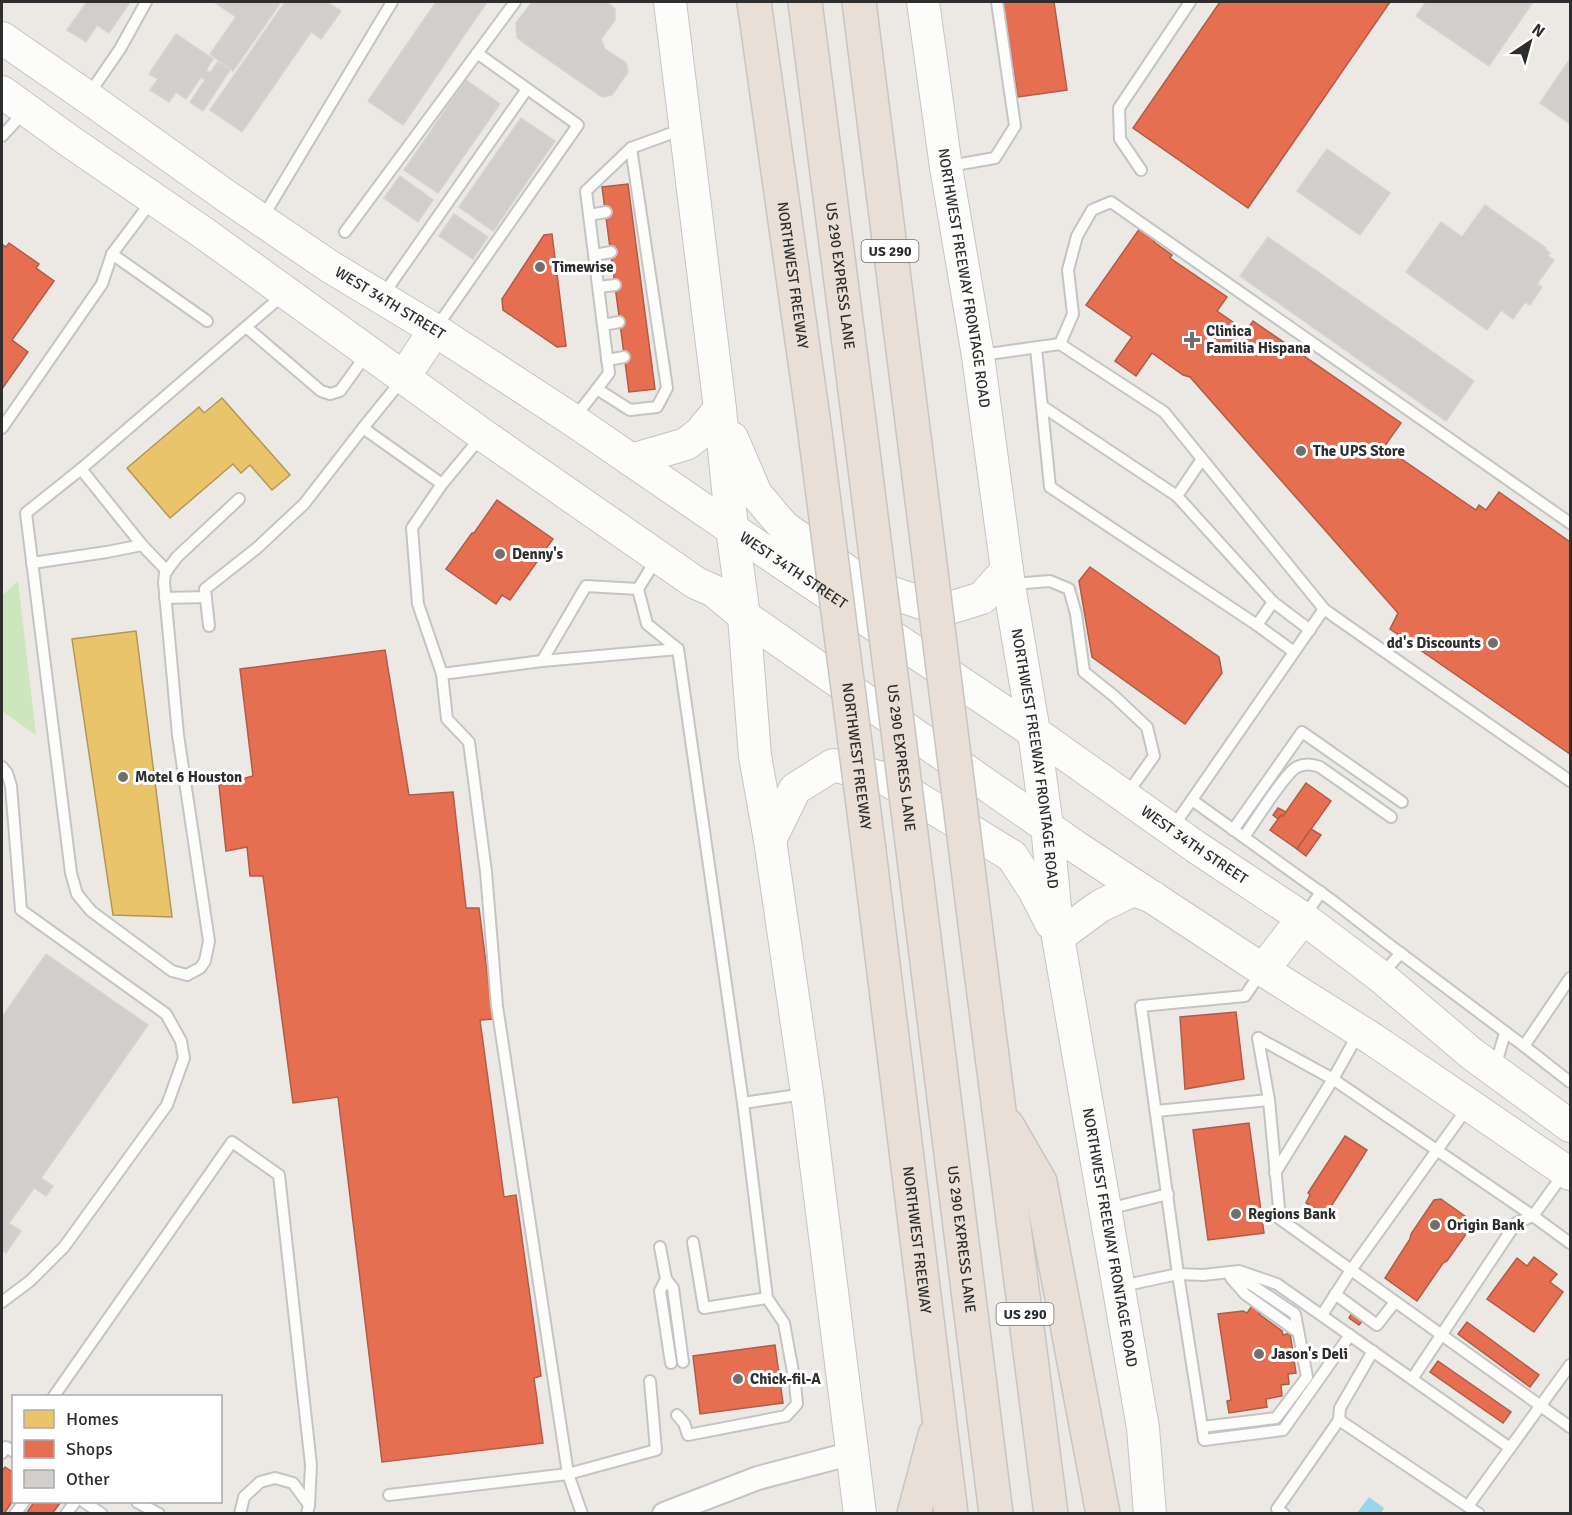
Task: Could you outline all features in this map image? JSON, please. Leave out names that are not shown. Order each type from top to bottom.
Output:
[{"type":"highway","name":"NORTHWEST FREEWAY","points":[[754,2],[814,425],[951,1514]]},
{"type":"highway","name":"US 290 EXPRESS LANE","points":[[805,2],[996,1514]]},
{"type":"highway","name":"US 290","points":[[859,2],[1051,1514]]},
{"type":"highway","points":[[1000,1114],[1040,1182],[1103,1514]]},
{"type":"highway","points":[[915,1514],[939,1419]]},
{"type":"main road","points":[[670,2],[744,616],[755,756],[770,840],[807,1093],[860,1514]]},
{"type":"main road","name":"NORTHWEST FREEWAY FRONTAGE ROAD","points":[[923,2],[946,166],[978,356],[1008,577],[1034,732],[1047,826],[1058,937],[1143,1428],[1150,1514]]},
{"type":"main road","name":"WEST 34TH STREET","points":[[2,38],[328,266],[435,330],[573,420],[1034,732],[1171,830],[1304,918],[1380,976],[1494,1071],[1570,1126]]},
{"type":"main road","points":[[14,101],[205,234],[483,435],[696,583],[714,591],[744,616],[1047,826],[1470,1104],[1568,1172]]},
{"type":"main road","points":[[404,378],[435,330]]},
{"type":"main road","points":[[631,460],[686,444],[699,434],[720,409]]},
{"type":"main road","points":[[720,409],[756,494],[784,527],[866,584],[943,610],[982,598],[1008,577]]},
{"type":"main road","points":[[770,840],[795,789],[833,765],[886,779],[1012,856],[1034,890],[1058,937],[1100,906],[1133,890],[1153,897]]},
{"type":"main road","points":[[1263,970],[1304,918]]},
{"type":"main road","points":[[1470,1104],[1494,1071]]},
{"type":"street","points":[[664,1513],[758,1478],[853,1454]]},
{"type":"lane","points":[[87,97],[120,49],[146,2]]},
{"type":"lane","points":[[262,220],[392,2]]},
{"type":"lane","points":[[345,232],[515,2]]},
{"type":"lane","points":[[946,166],[995,158],[1015,126],[997,2]]},
{"type":"lane","points":[[1141,170],[1120,139],[1119,108],[1190,2]]},
{"type":"lane","points":[[435,330],[578,125],[477,53]]},
{"type":"lane","points":[[381,298],[527,88]]},
{"type":"lane","points":[[2,136],[14,101]]},
{"type":"lane","points":[[573,420],[609,373],[586,191],[631,148],[686,128]]},
{"type":"lane","points":[[597,389],[630,410],[657,407],[667,388],[662,350],[651,315],[635,206],[631,148]]},
{"type":"lane","points":[[2,429],[102,284],[112,254],[153,199]]},
{"type":"lane","points":[[1060,344],[1073,314],[1068,270],[1077,236],[1092,210],[1112,202],[1570,523]]},
{"type":"lane","points":[[590,216],[606,212]]},
{"type":"lane","points":[[594,255],[611,252]]},
{"type":"lane","points":[[112,254],[207,321]]},
{"type":"lane","points":[[599,287],[615,285]]},
{"type":"lane","points":[[239,499],[177,557],[167,571],[164,582],[178,735],[209,941],[205,961],[200,968],[187,975],[172,971],[92,911],[77,894],[71,873],[26,513],[81,469],[285,293]]},
{"type":"lane","points":[[603,325],[620,322]]},
{"type":"lane","points":[[246,327],[321,390],[330,394],[340,391],[368,352]]},
{"type":"lane","points":[[978,356],[1060,344],[1164,412],[1324,609],[1570,781]]},
{"type":"lane","points":[[1036,348],[1050,487],[1294,652]]},
{"type":"lane","points":[[650,352],[662,350]]},
{"type":"lane","points":[[607,360],[624,357]]},
{"type":"lane","points":[[209,626],[205,589],[258,548],[304,504],[404,378]]},
{"type":"lane","points":[[1042,406],[1177,496],[1273,602],[1310,630]]},
{"type":"lane","points":[[363,428],[442,484]]},
{"type":"lane","points":[[483,435],[442,484],[412,528],[418,604],[442,674],[447,719],[469,742],[486,872],[498,1016],[568,1474],[582,1514]]},
{"type":"lane","points":[[1177,496],[1202,459]]},
{"type":"lane","points":[[81,469],[142,545],[167,571]]},
{"type":"lane","points":[[32,563],[142,545]]},
{"type":"lane","points":[[658,556],[638,589],[647,624],[678,650],[743,1103],[767,1298],[784,1323],[797,1404],[786,1416],[688,1435],[684,1417]]},
{"type":"lane","points":[[1008,577],[1050,581],[1069,589],[1076,614],[1084,672],[1147,727],[1154,756],[1125,797]]},
{"type":"lane","points":[[543,661],[586,586],[638,589]]},
{"type":"lane","points":[[165,598],[206,597]]},
{"type":"lane","points":[[1257,625],[1273,602]]},
{"type":"lane","points":[[1171,830],[1324,609]]},
{"type":"lane","points":[[442,674],[543,661],[678,650]]},
{"type":"lane","points":[[1233,830],[1302,732],[1402,802]]},
{"type":"lane","points":[[1283,759],[1320,767],[1391,817]]},
{"type":"lane","points":[[1244,837],[1288,775],[1297,766],[1304,764]]},
{"type":"lane","points":[[2,767],[7,773],[11,786],[21,910],[166,1014],[181,1041],[184,1058],[166,1105],[64,1247],[30,1281],[2,1302]]},
{"type":"lane","points":[[1192,800],[1321,892],[1570,1082]]},
{"type":"lane","points":[[1304,918],[1321,892]]},
{"type":"lane","points":[[1380,976],[1401,953]]},
{"type":"lane","points":[[1263,970],[1245,996],[1141,1006],[1178,1274],[1204,1440],[1283,1430],[1350,1335]]},
{"type":"lane","points":[[1524,1046],[1570,978]]},
{"type":"lane","points":[[1275,1173],[1360,1031]]},
{"type":"lane","points":[[1494,1071],[1505,1033]]},
{"type":"lane","points":[[1570,1243],[1533,1215],[1333,1079],[1258,1038],[1269,1100],[1280,1219],[1570,1427]]},
{"type":"lane","points":[[743,1103],[807,1093]]},
{"type":"lane","points":[[1156,1112],[1269,1100]]},
{"type":"lane","points":[[1322,1315],[1351,1270],[1470,1104]]},
{"type":"lane","points":[[55,1395],[232,1142],[279,1175],[310,1465],[308,1509]]},
{"type":"lane","points":[[1412,1379],[1515,1223],[1533,1215],[1568,1172]]},
{"type":"lane","points":[[1105,1209],[1168,1194]]},
{"type":"lane","points":[[693,1242],[704,1308],[767,1298]]},
{"type":"lane","points":[[660,1247],[666,1279],[660,1291],[677,1363]]},
{"type":"lane","points":[[1118,1287],[1178,1274],[1203,1275],[1239,1271],[1277,1284],[1510,1448]]},
{"type":"lane","points":[[1202,1427],[1276,1418],[1307,1377],[1295,1314],[1252,1285],[1227,1273]]},
{"type":"lane","points":[[1335,1294],[1377,1326],[1395,1302]]},
{"type":"lane","points":[[1299,1332],[1302,1320],[1311,1307]]},
{"type":"lane","points":[[1284,1514],[1277,1509],[1339,1420],[1340,1408],[1372,1351]]},
{"type":"lane","points":[[1468,1506],[1570,1365]]},
{"type":"lane","points":[[389,1496],[568,1474],[656,1450],[650,1381]]},
{"type":"lane","points":[[1339,1420],[1479,1514]]},
{"type":"lane","points":[[240,1514],[244,1497],[260,1482],[275,1478],[292,1483],[308,1509]]},
{"type":"lane","points":[[86,1503],[102,1514]]},
{"type":"lane","points":[[139,1503],[159,1514]]},
{"type":"green space","points":[[18,581],[36,735],[2,711],[2,596]]},
{"type":"water","points":[[1369,1497],[1384,1508],[1381,1513],[1357,1513]]},
{"type":"building: Homes","points":[[222,398],[290,475],[272,490],[250,465],[241,473],[233,464],[170,518],[127,468],[199,407],[204,413]]},
{"type":"building: Homes","name":"Motel 6 Houston","points":[[136,631],[172,917],[113,915],[72,639]]},
{"type":"building: Shops","points":[[1003,2],[1054,2],[1067,90],[1018,97]]},
{"type":"building: Shops","points":[[1220,2],[1390,2],[1248,208],[1133,128]]},
{"type":"building: Shops","points":[[628,184],[655,389],[629,392],[602,187]]},
{"type":"building: Shops","points":[[1140,228],[1156,239],[1154,242],[1172,255],[1170,258],[1227,297],[1217,311],[1246,331],[1253,321],[1401,423],[1384,447],[1476,510],[1479,505],[1486,510],[1499,492],[1570,542],[1570,754],[1390,629],[1398,613],[1190,377],[1183,375],[1152,353],[1136,376],[1115,361],[1132,337],[1086,305]]},
{"type":"building: Shops","name":"Timewise","points":[[552,234],[566,346],[557,347],[503,310],[502,299],[544,235]]},
{"type":"building: Shops","points":[[9,243],[39,264],[36,268],[54,281],[12,340],[28,352],[2,389],[2,244],[6,247]]},
{"type":"building: Shops","name":"Denny's","points":[[497,500],[553,539],[510,600],[502,595],[496,604],[446,569]]},
{"type":"building: Shops","points":[[1090,567],[1219,657],[1222,673],[1185,724],[1092,657],[1079,581]]},
{"type":"building: Shops","points":[[385,650],[409,795],[453,792],[466,908],[479,908],[493,1019],[480,1020],[504,1197],[516,1195],[541,1376],[534,1378],[543,1443],[382,1462],[338,1097],[293,1103],[263,876],[250,876],[247,847],[226,851],[219,785],[253,776],[240,669]]},
{"type":"building: Shops","points":[[1306,783],[1331,801],[1297,849],[1270,830],[1281,815],[1283,816]]},
{"type":"building: Shops","points":[[1278,808],[1286,812],[1278,819],[1273,815]]},
{"type":"building: Shops","points":[[1311,829],[1321,835],[1306,856],[1297,849]]},
{"type":"building: Shops","points":[[1236,1012],[1244,1079],[1185,1089],[1180,1017]]},
{"type":"building: Shops","points":[[1249,1123],[1264,1233],[1208,1240],[1193,1130]]},
{"type":"building: Shops","points":[[1345,1136],[1367,1150],[1330,1208],[1328,1206],[1323,1214],[1306,1203],[1310,1195],[1308,1193]]},
{"type":"building: Shops","points":[[1441,1199],[1469,1219],[1471,1227],[1417,1301],[1385,1278],[1434,1200]]},
{"type":"building: Shops","points":[[1534,1257],[1557,1274],[1550,1282],[1563,1292],[1534,1332],[1487,1299],[1517,1258],[1527,1266]]},
{"type":"building: Shops","name":"Jason's Deli","points":[[1252,1306],[1282,1331],[1283,1335],[1290,1333],[1296,1373],[1288,1374],[1289,1384],[1281,1385],[1282,1396],[1266,1399],[1267,1407],[1229,1413],[1227,1401],[1231,1400],[1218,1314],[1243,1311],[1247,1313]]},
{"type":"building: Shops","points":[[1353,1311],[1364,1319],[1359,1325],[1349,1318]]},
{"type":"building: Shops","points":[[1467,1322],[1539,1375],[1530,1387],[1458,1334]]},
{"type":"building: Shops","name":"Chick-fil-A","points":[[775,1345],[783,1403],[700,1414],[693,1356]]},
{"type":"building: Shops","points":[[1438,1361],[1511,1412],[1503,1423],[1430,1372]]},
{"type":"building: Shops","points":[[5,1467],[12,1472],[12,1502],[4,1514],[2,1514],[2,1471]]},
{"type":"building: Shops","points":[[33,1503],[60,1503],[52,1514],[26,1514]]},
{"type":"building: Other","points":[[87,2],[130,2],[109,33],[97,25],[86,42],[67,30]]},
{"type":"building: Other","points":[[214,2],[281,2],[233,71],[210,54],[236,17]]},
{"type":"building: Other","points":[[285,2],[327,2],[341,11],[321,39],[311,32],[242,132],[210,110]]},
{"type":"building: Other","points":[[436,2],[487,2],[403,125],[368,101]]},
{"type":"building: Other","points":[[532,2],[607,2],[615,9],[615,20],[601,39],[605,49],[626,63],[628,72],[612,95],[602,97],[517,38],[516,23]]},
{"type":"building: Other","points":[[1426,2],[1533,2],[1489,66],[1416,16]]},
{"type":"building: Other","points":[[176,34],[213,59],[206,70],[210,73],[218,62],[230,70],[203,111],[190,102],[205,80],[201,77],[186,99],[176,92],[169,102],[150,90],[158,79],[149,74]]},
{"type":"building: Other","points":[[1570,59],[1570,124],[1540,103]]},
{"type":"building: Other","points":[[466,80],[500,104],[438,193],[404,170]]},
{"type":"building: Other","points":[[521,118],[555,141],[493,231],[459,207]]},
{"type":"building: Other","points":[[1327,149],[1390,193],[1360,235],[1297,191]]},
{"type":"building: Other","points":[[400,176],[433,200],[418,222],[384,198]]},
{"type":"building: Other","points":[[1485,205],[1546,248],[1550,253],[1548,256],[1554,260],[1537,284],[1542,287],[1530,305],[1525,302],[1513,319],[1501,310],[1487,330],[1406,272],[1441,222],[1462,237]]},
{"type":"building: Other","points":[[454,214],[488,237],[473,259],[439,236]]},
{"type":"building: Other","points":[[1268,237],[1474,381],[1446,421],[1240,276]]},
{"type":"building: Other","points":[[46,954],[148,1025],[41,1178],[53,1186],[46,1196],[34,1188],[9,1223],[21,1231],[6,1253],[2,1250],[2,1017]]},
{"type":"place","name":"Timewise","points":[[540,267]]},
{"type":"place","name":"Clinica Familia Hispana","points":[[1192,340]]},
{"type":"place","name":"The UPS Store","points":[[1301,451]]},
{"type":"place","name":"Denny's","points":[[500,554]]},
{"type":"place","name":"dd's Discounts","points":[[1493,643]]},
{"type":"place","name":"Motel 6 Houston","points":[[123,777]]},
{"type":"place","name":"Regions Bank","points":[[1236,1214]]},
{"type":"place","name":"Origin Bank","points":[[1435,1225]]},
{"type":"place","name":"Jason's Deli","points":[[1259,1354]]},
{"type":"place","name":"Chick-fil-A","points":[[738,1379]]}]
